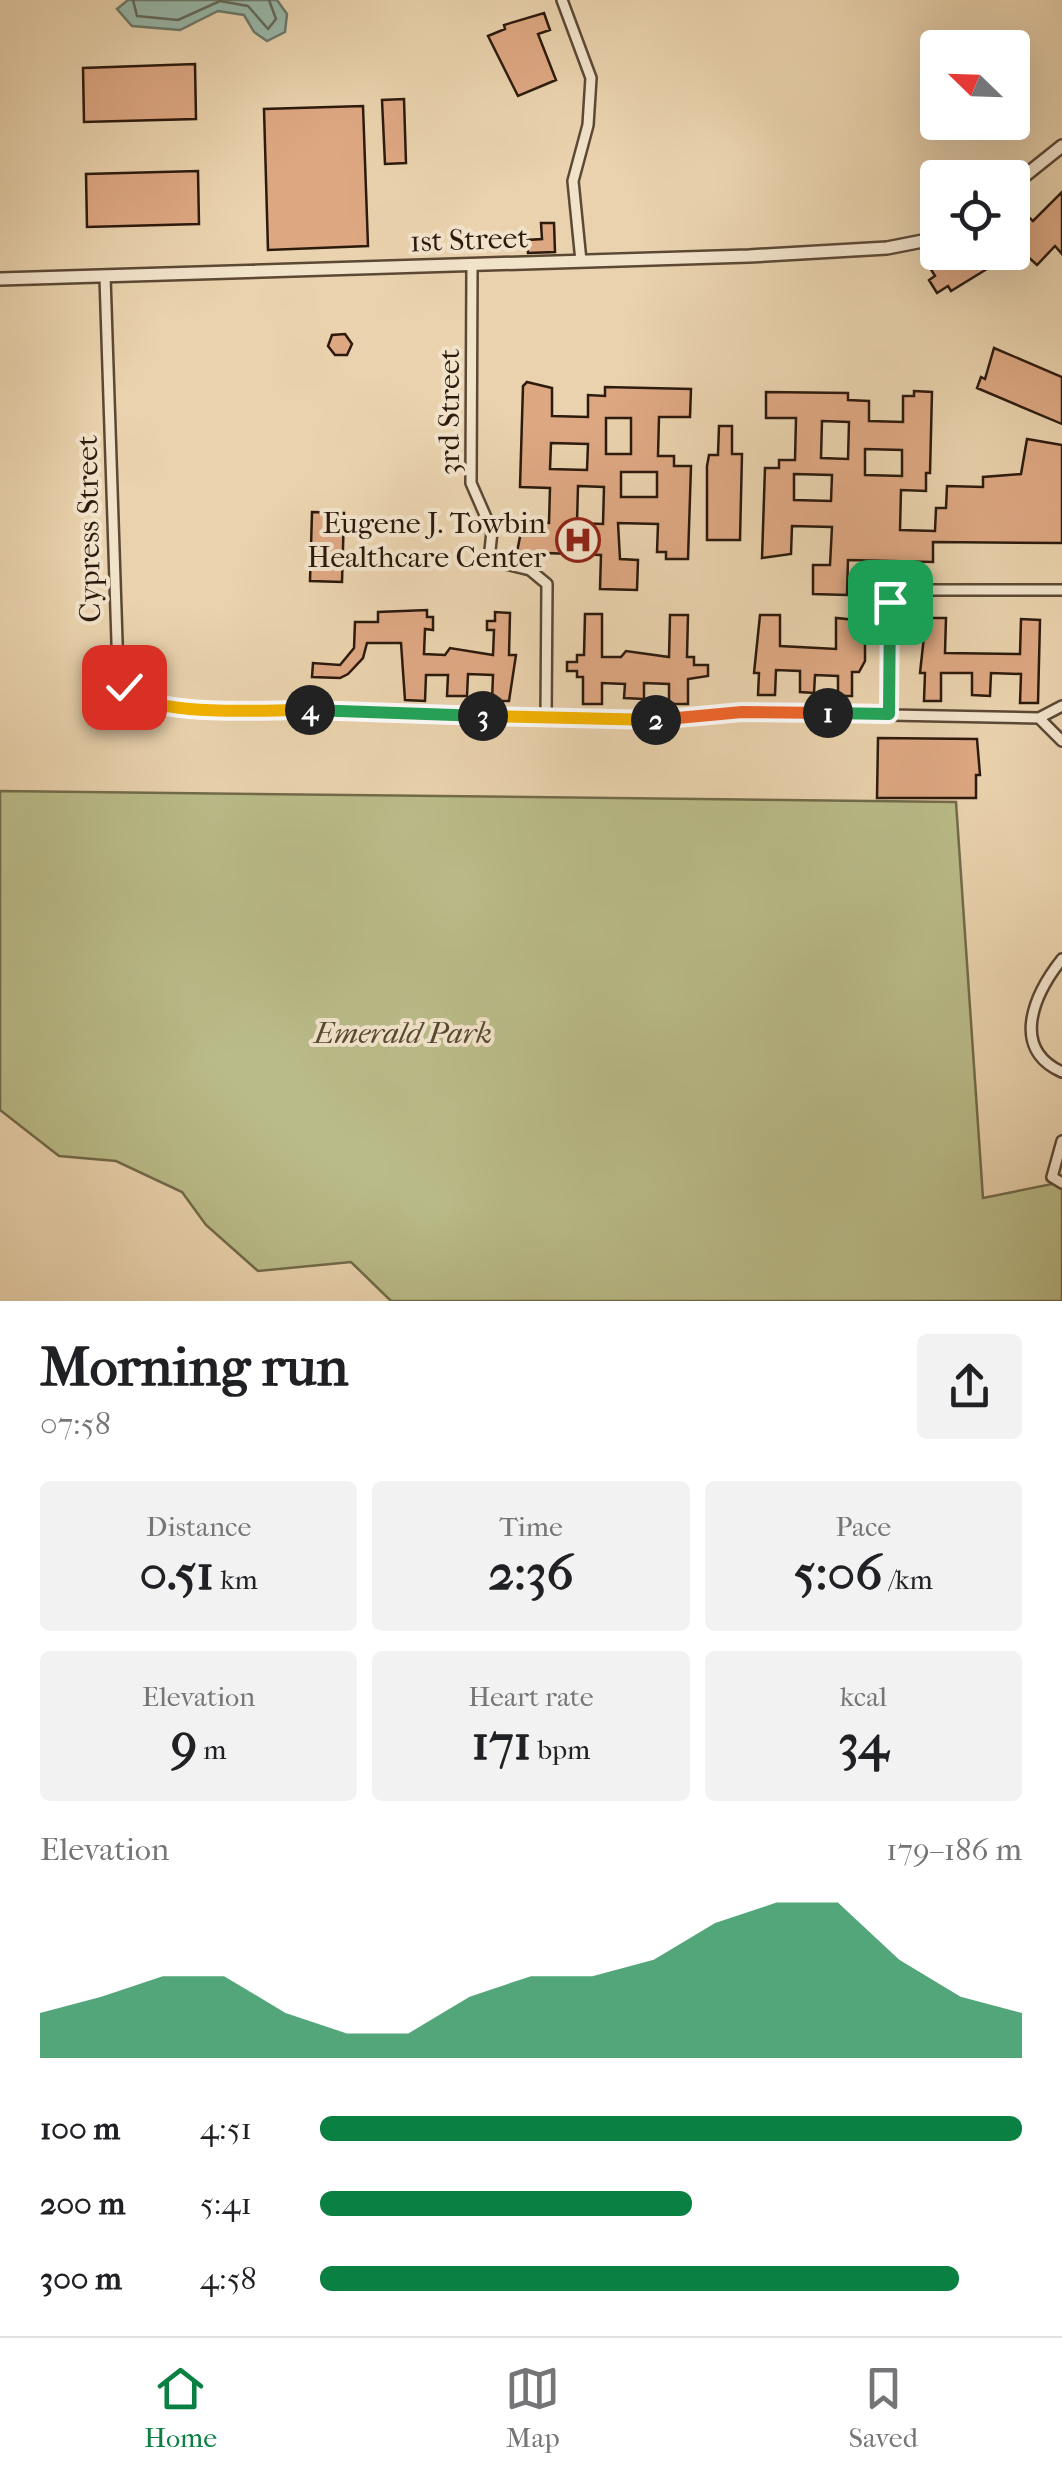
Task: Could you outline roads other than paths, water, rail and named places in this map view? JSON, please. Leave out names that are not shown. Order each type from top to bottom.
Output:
[{"type":"street","points":[[562,0],[592,78],[588,126],[573,181],[582,261]]},
{"type":"street","points":[[1030,172],[1062,146]]},
{"type":"street","name":"1st Street","points":[[0,279],[856,250],[920,241]]},
{"type":"street","name":"3rd Street","points":[[472,266],[471,483],[492,531],[489,560],[540,575],[548,595],[546,718]]},
{"type":"street","name":"Cypress Street","points":[[105,277],[120,678],[131,694],[148,704],[661,720],[742,712],[1038,718]]},
{"type":"street","points":[[889,714],[890,602],[894,592],[904,587],[1062,590]]},
{"type":"street","points":[[1062,706],[1038,718],[1062,741]]},
{"type":"street","points":[[1062,959],[1039,993],[1030,1022],[1036,1049],[1062,1072]]},
{"type":"street","points":[[1062,1142],[1051,1168],[1052,1176],[1062,1183]]},
{"type":"water","points":[[128,0],[277,0],[287,14],[285,32],[267,41],[254,32],[244,15],[218,11],[180,30],[132,26],[117,9]]},
{"type":"place","name":"Eugene J. Towbin Healthcare Center","points":[[578,540]]},
{"type":"park label","name":"Emerald Park","points":[[403,1033]]}]
